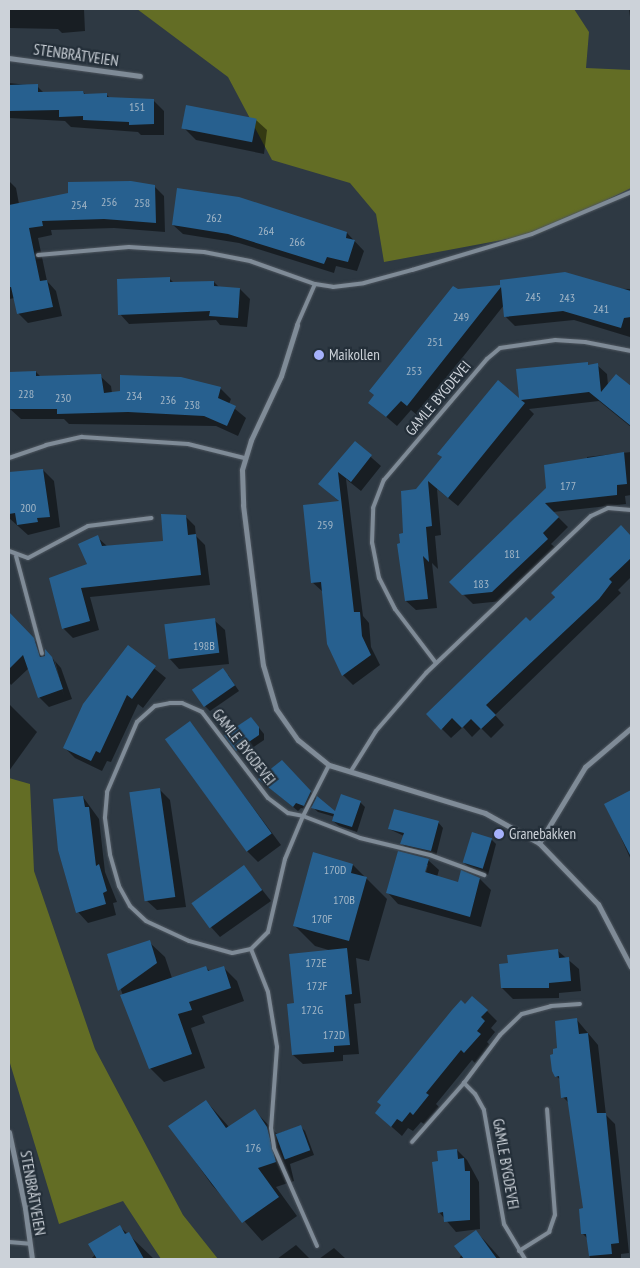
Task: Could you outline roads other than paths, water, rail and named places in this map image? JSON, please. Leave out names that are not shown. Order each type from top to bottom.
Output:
[{"type":"street","name":"STENBRÅTVEIEN","points":[[9,58],[140,76]]},
{"type":"street","points":[[297,325],[276,390],[244,458],[243,505],[266,680],[276,709],[290,730],[309,750],[329,764],[485,813],[539,843],[598,904],[631,967]]},
{"type":"street","points":[[539,843],[585,767],[631,728]]},
{"type":"street","name":"STENBRÅTVEIEN","points":[[9,1132],[32,1259]]},
{"type":"lane","points":[[38,255],[129,247],[204,252],[271,267],[314,284],[333,287],[364,283],[532,234],[631,192]]},
{"type":"lane","points":[[297,325],[314,284]]},
{"type":"lane","name":"GAMLE BYGDEVEI","points":[[436,663],[395,609],[379,578],[372,543],[373,508],[384,480],[487,358],[500,348],[555,340],[585,342],[631,351]]},
{"type":"lane","points":[[9,458],[46,445],[82,437],[188,444],[244,458]]},
{"type":"lane","points":[[352,771],[376,731],[436,663],[591,516],[608,508],[631,510]]},
{"type":"lane","points":[[9,551],[16,556],[28,558],[88,526],[151,518]]},
{"type":"lane","points":[[16,556],[42,654]]},
{"type":"lane","name":"GAMLE BYGDEVEI","points":[[251,949],[232,953],[188,941],[146,922],[130,906],[119,886],[106,835],[105,804],[110,780],[129,734],[146,712],[155,706],[182,703],[202,712],[268,798],[288,813],[303,816],[360,838],[430,855],[484,875]]},
{"type":"lane","points":[[317,1246],[274,1148],[271,1128],[277,1047],[268,992],[251,949],[268,932],[285,859],[303,816],[329,764]]},
{"type":"lane","points":[[412,1142],[464,1083],[500,1035],[522,1014],[551,1006],[580,1004]]},
{"type":"lane","name":"GAMLE BYGDEVEI","points":[[464,1083],[475,1094],[484,1110],[504,1224],[525,1259]]},
{"type":"lane","points":[[520,1251],[549,1232],[555,1215],[547,1109]]},
{"type":"lane","points":[[9,1242],[30,1244]]},
{"type":"place","name":"Maikollen","points":[[319,355]]},
{"type":"place","name":"Granebakken","points":[[499,834]]}]
